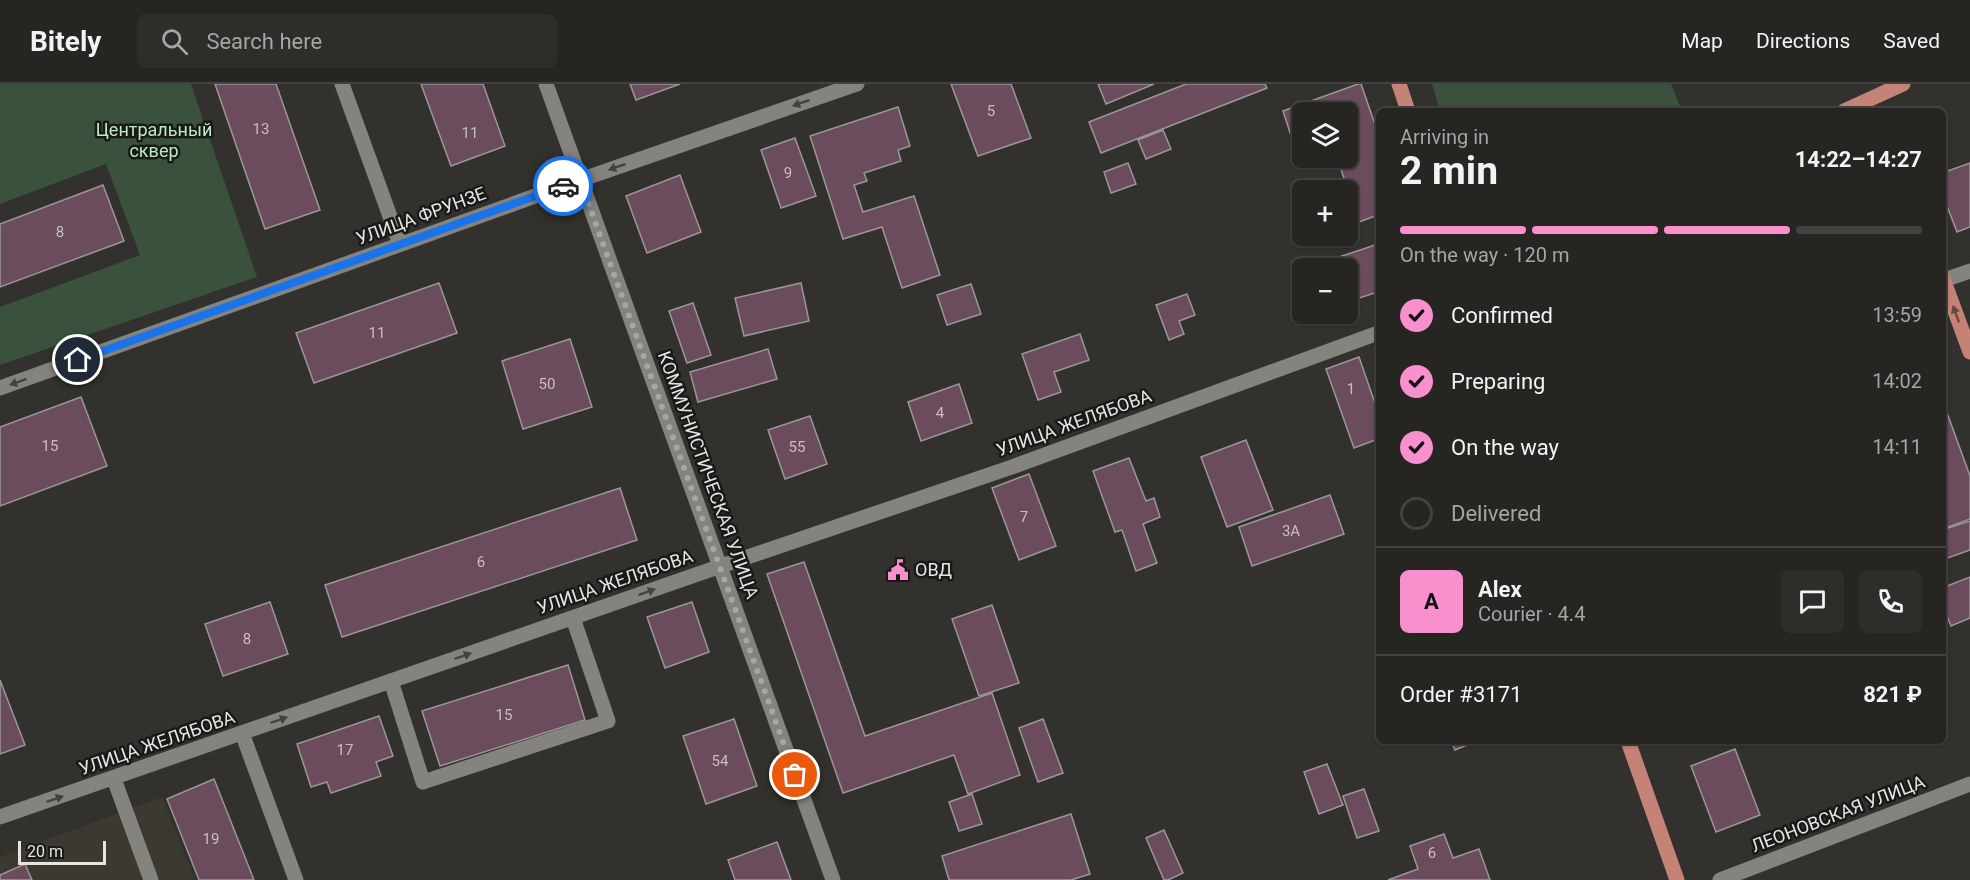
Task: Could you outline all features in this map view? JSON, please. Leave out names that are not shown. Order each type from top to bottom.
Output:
[{"type":"main road","points":[[1400,84],[1407,108]]},
{"type":"main road","points":[[1859,108],[1879,104],[1903,84]]},
{"type":"main road","points":[[1946,286],[1970,352]]},
{"type":"main road","points":[[1629,744],[1677,880]]},
{"type":"street","points":[[342,84],[400,244]]},
{"type":"street","name":"КОММУНИСТИЧЕСКАЯ УЛИЦА","points":[[546,84],[833,880]]},
{"type":"street","name":"УЛИЦА ФРУНЗЕ","points":[[0,388],[580,180],[856,84]]},
{"type":"street","points":[[1946,277],[1970,271]]},
{"type":"street","name":"УЛИЦА ЖЕЛЯБОВА","points":[[0,818],[721,566],[1012,467],[1376,334]]},
{"type":"street","points":[[391,681],[423,782],[608,721],[573,618]]},
{"type":"street","points":[[242,733],[296,880]]},
{"type":"street","points":[[114,779],[151,880]]},
{"type":"street","name":"ЛЕОНОВСКАЯ УЛИЦА","points":[[1720,880],[1970,784]]},
{"type":"shaded area","points":[[162,797],[195,880],[0,880],[0,857]]},
{"type":"green space","name":"Центральный сквер","points":[[0,84],[191,84],[257,277],[0,365],[0,307],[140,255],[106,164],[0,204]]},
{"type":"green space","points":[[1432,84],[1671,84],[1681,108],[1439,108]]},
{"type":"building","points":[[215,84],[276,84],[320,210],[265,229]]},
{"type":"building","points":[[421,84],[483,84],[505,146],[451,166]]},
{"type":"building","points":[[630,84],[680,84],[636,100]]},
{"type":"building","points":[[951,84],[1011,84],[1031,138],[978,156]]},
{"type":"building","points":[[1098,84],[1154,84],[1106,104]]},
{"type":"building","points":[[1186,84],[1265,84],[1267,88],[1101,153],[1089,122]]},
{"type":"building","points":[[1361,84],[1376,127],[1376,216],[1359,222],[1358,180],[1345,180],[1340,168],[1358,168],[1358,102],[1308,102]]},
{"type":"building","points":[[898,107],[910,146],[898,150],[901,161],[864,173],[867,181],[854,185],[863,212],[914,196],[940,275],[902,288],[882,227],[843,239],[810,136]]},
{"type":"building","points":[[1292,108],[1292,139],[1283,111]]},
{"type":"building","points":[[1163,130],[1171,149],[1146,159],[1138,140]]},
{"type":"building","points":[[795,138],[816,196],[781,208],[761,150]]},
{"type":"building","points":[[1128,163],[1136,184],[1111,193],[1104,172]]},
{"type":"building","points":[[1970,163],[1970,227],[1957,232],[1946,203],[1946,172]]},
{"type":"building","points":[[680,175],[701,232],[647,253],[626,196]]},
{"type":"building","points":[[103,185],[124,241],[0,287],[0,224]]},
{"type":"building","points":[[1376,245],[1376,293],[1358,298],[1358,258],[1336,258]]},
{"type":"building","points":[[439,283],[457,333],[314,383],[296,333]]},
{"type":"building","points":[[801,283],[809,321],[744,336],[735,298]]},
{"type":"building","points":[[971,284],[981,314],[947,325],[937,295]]},
{"type":"building","points":[[1187,294],[1195,315],[1179,321],[1184,334],[1169,340],[1156,305]]},
{"type":"building","points":[[693,303],[711,355],[687,363],[669,311]]},
{"type":"building","points":[[1080,334],[1089,360],[1054,372],[1061,392],[1038,400],[1022,354]]},
{"type":"building","points":[[570,339],[592,407],[523,429],[502,361]]},
{"type":"building","points":[[768,349],[777,379],[698,402],[690,372]]},
{"type":"building","points":[[1359,357],[1376,406],[1376,440],[1354,448],[1326,369]]},
{"type":"building","points":[[959,384],[972,423],[921,441],[908,402]]},
{"type":"building","points":[[81,397],[107,466],[0,506],[0,427]]},
{"type":"building","points":[[1946,410],[1970,476],[1970,519],[1946,528]]},
{"type":"building","points":[[810,416],[827,464],[785,479],[768,430]]},
{"type":"building","points":[[1246,440],[1273,510],[1227,527],[1201,457]]},
{"type":"building","points":[[1129,458],[1146,501],[1154,498],[1160,517],[1143,524],[1157,563],[1136,571],[1122,530],[1115,532],[1093,471]]},
{"type":"building","points":[[1029,474],[1056,546],[1019,560],[992,488]]},
{"type":"building","points":[[620,488],[637,540],[342,637],[325,585]]},
{"type":"building","points":[[1330,495],[1344,534],[1252,566],[1239,527]]},
{"type":"building","points":[[1970,521],[1970,550],[1946,559],[1946,529]]},
{"type":"building","points":[[804,562],[865,736],[992,693],[1020,775],[968,794],[954,755],[843,793],[767,574]]},
{"type":"building","points":[[1970,577],[1970,618],[1951,626],[1946,614],[1946,586]]},
{"type":"building","points":[[270,602],[288,654],[223,676],[205,624]]},
{"type":"building","points":[[692,602],[709,652],[665,668],[647,617]]},
{"type":"building","points":[[992,605],[1019,683],[979,696],[952,619]]},
{"type":"building","points":[[568,665],[585,720],[440,766],[422,711]]},
{"type":"building","points":[[0,680],[25,745],[0,754]]},
{"type":"building","points":[[379,716],[393,756],[376,762],[381,776],[331,793],[327,782],[311,787],[297,744]]},
{"type":"building","points":[[734,719],[757,786],[706,804],[683,736]]},
{"type":"building","points":[[1043,719],[1063,773],[1038,782],[1019,728]]},
{"type":"building","points":[[1452,744],[1470,744],[1455,750]]},
{"type":"building","points":[[1735,749],[1760,815],[1716,832],[1691,766]]},
{"type":"building","points":[[1327,764],[1343,805],[1319,814],[1304,772]]},
{"type":"building","points":[[214,779],[254,880],[199,880],[167,799]]},
{"type":"building","points":[[1364,789],[1379,831],[1357,838],[1343,796]]},
{"type":"building","points":[[972,794],[982,824],[959,831],[949,802]]},
{"type":"building","points":[[1071,814],[1090,874],[1071,880],[949,880],[942,856]]},
{"type":"building","points":[[1164,830],[1183,873],[1168,880],[1164,880],[1146,838]]},
{"type":"building","points":[[1444,834],[1453,858],[1479,849],[1490,880],[1388,880],[1418,869],[1410,846]]},
{"type":"building","points":[[777,842],[791,880],[735,880],[728,860]]},
{"type":"building","points":[[25,864],[32,880],[0,880],[0,875]]},
{"type":"way so far","points":[[563,186],[580,180],[795,775]]},
{"type":"place","name":"ОВД","points":[[898,570]]},
{"type":"route","points":[[78,360],[563,186]]}]
